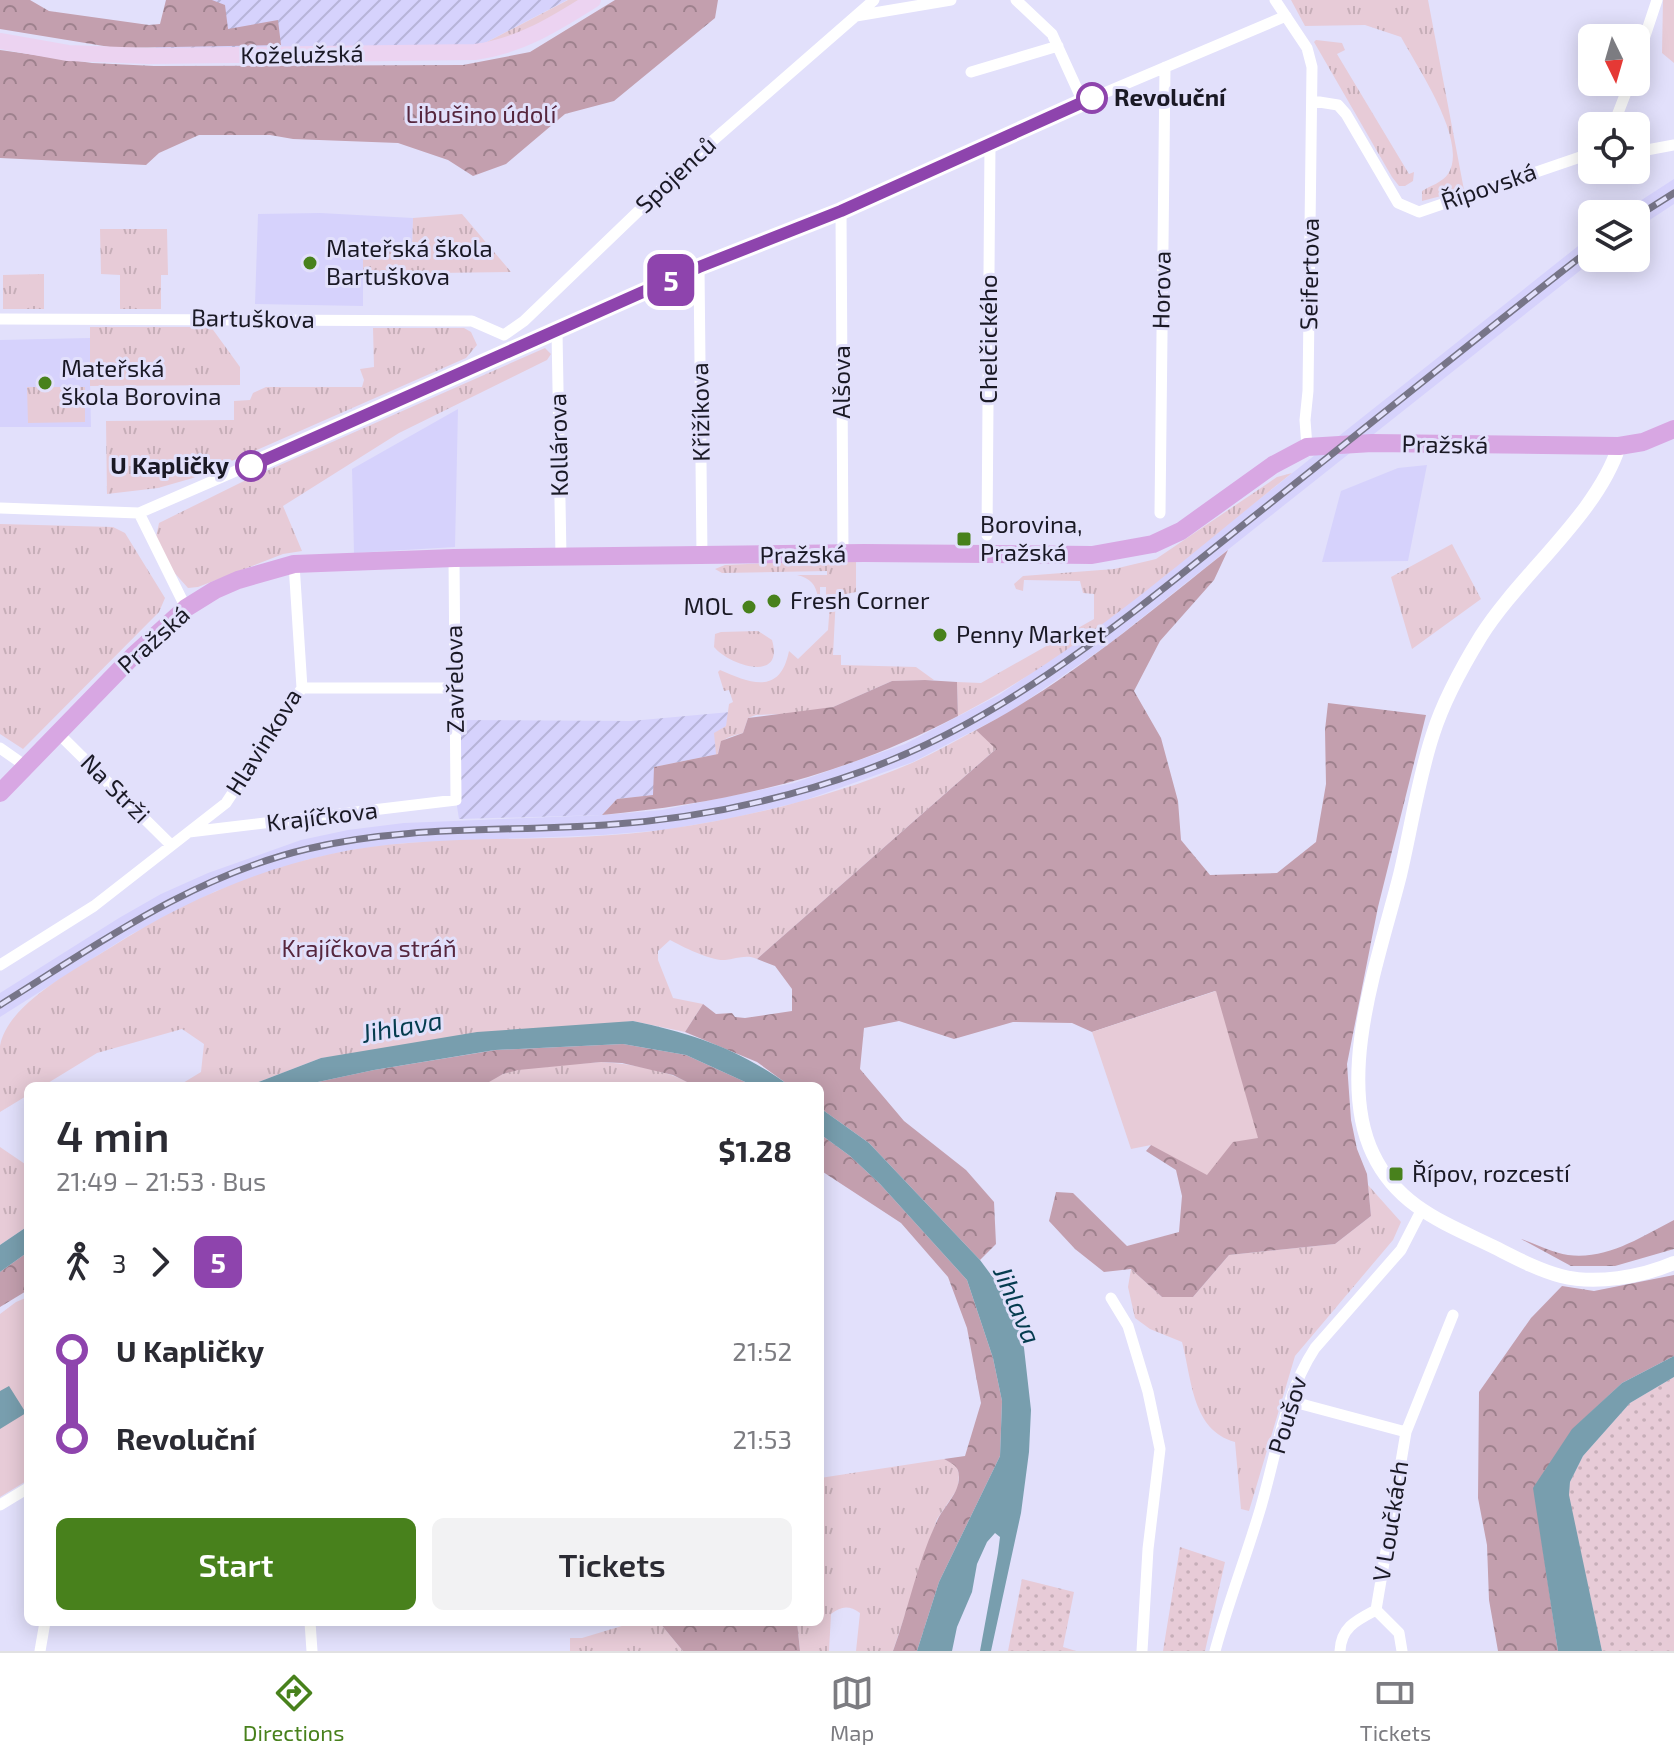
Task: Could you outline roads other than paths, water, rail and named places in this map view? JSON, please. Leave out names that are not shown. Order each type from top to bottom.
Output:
[{"type":"main road","name":"Koželužská","points":[[0,41],[68,53],[148,56],[475,52],[501,48],[526,39],[593,0]]},
{"type":"main road","name":"Pražská","points":[[0,793],[141,647],[186,608],[238,580],[294,564],[454,558],[1092,555],[1153,544],[1181,531],[1273,465],[1307,447],[1372,443],[1619,446],[1643,442],[1667,432]]},
{"type":"street","name":"Spojenců","points":[[504,335],[524,321],[702,150],[874,0]]},
{"type":"street","points":[[851,17],[951,0]]},
{"type":"street","points":[[1016,0],[1052,34],[1083,102]]},
{"type":"street","points":[[1275,0],[1307,48],[1312,67],[1313,101]]},
{"type":"street","points":[[1649,24],[1657,0]]},
{"type":"street","points":[[0,508],[139,513],[512,352],[699,267],[841,211],[1083,102],[1286,16]]},
{"type":"street","points":[[971,72],[1058,46]]},
{"type":"street","name":"Horova","points":[[1160,513],[1165,67]]},
{"type":"street","name":"Řípovská","points":[[1313,101],[1338,105],[1398,203],[1419,212],[1578,158]]},
{"type":"street","name":"Seifertova","points":[[1307,447],[1305,420],[1313,101]]},
{"type":"street","name":"Chelčického","points":[[987,535],[990,143]]},
{"type":"street","points":[[1650,149],[1674,145]]},
{"type":"street","name":"Alšova","points":[[841,211],[843,554]]},
{"type":"street","name":"Křižíkova","points":[[699,267],[702,557]]},
{"type":"street","name":"Bartuškova","points":[[0,319],[472,321],[504,335]]},
{"type":"street","name":"Kollárova","points":[[557,332],[561,557]]},
{"type":"street","points":[[504,335],[512,352]]},
{"type":"street","points":[[1619,446],[1604,483],[1483,633],[1453,683],[1433,734],[1369,988],[1359,1085],[1360,1112],[1372,1154],[1389,1180],[1421,1211],[1515,1258],[1563,1277],[1626,1276],[1674,1263]]},
{"type":"street","points":[[139,513],[186,608]]},
{"type":"street","name":"Zavřelova","points":[[454,558],[456,800]]},
{"type":"street","name":"Hlavinkova","points":[[170,844],[226,803],[302,688],[294,564]]},
{"type":"street","points":[[302,688],[455,688]]},
{"type":"street","name":"Na Strži","points":[[59,734],[170,844]]},
{"type":"street","points":[[0,748],[27,767]]},
{"type":"street","name":"Krajíčkova","points":[[187,832],[456,800]]},
{"type":"street","points":[[0,965],[94,906],[170,844]]},
{"type":"street","name":"Poušov","points":[[1215,1651],[1260,1512],[1290,1401],[1304,1364],[1401,1250],[1421,1211]]},
{"type":"street","points":[[1111,1298],[1128,1326],[1148,1392],[1160,1449],[1148,1549],[1142,1651]]},
{"type":"street","name":"V Loučkách","points":[[1340,1651],[1347,1628],[1376,1610],[1406,1432],[1453,1315]]},
{"type":"street","name":"V Loučkách","points":[[1290,1401],[1406,1432]]},
{"type":"street","points":[[0,1505],[24,1490]]},
{"type":"street","name":"V Loučkách","points":[[1376,1610],[1399,1633],[1402,1651]]},
{"type":"street","points":[[40,1651],[44,1626]]},
{"type":"street","points":[[310,1626],[312,1651]]},
{"type":"water","points":[[633,1021],[715,1044],[753,1062],[784,1082],[745,1082],[686,1055],[623,1044],[495,1050],[318,1082],[258,1082],[321,1058],[477,1032]]},
{"type":"water","points":[[824,1111],[869,1143],[980,1260],[1009,1299],[1018,1324],[1031,1410],[1029,1452],[1021,1513],[991,1651],[980,1651],[998,1553],[1000,1537],[995,1533],[977,1564],[972,1592],[957,1627],[952,1651],[917,1651],[939,1582],[1000,1456],[1002,1401],[993,1358],[967,1280],[880,1184],[824,1137]]},
{"type":"water","points":[[24,1229],[24,1255],[0,1272],[0,1245]]},
{"type":"water","points":[[1674,1356],[1674,1377],[1630,1403],[1583,1456],[1570,1482],[1569,1495],[1602,1651],[1558,1651],[1533,1488],[1572,1429],[1622,1383]]},
{"type":"water","points":[[9,1386],[24,1414],[0,1429],[0,1391]]},
{"type":"railway","points":[[1650,208],[1674,193]]},
{"type":"railway","points":[[0,1005],[110,936],[186,894],[265,861],[307,849],[381,836],[605,825],[703,813],[800,791],[863,771],[916,749],[1015,695],[1108,631],[1578,259]]},
{"type":"place","name":"Revoluční","points":[[1092,98]]},
{"type":"place","name":"Mateřská škola Bartuškova","points":[[310,263]]},
{"type":"place","name":"Mateřská škola Borovina","points":[[45,383]]},
{"type":"place","name":"U Kapličky","points":[[251,466]]},
{"type":"place","name":"Borovina, Pražská","points":[[964,539]]},
{"type":"place","name":"Fresh Corner","points":[[774,601]]},
{"type":"place","name":"MOL","points":[[749,607]]},
{"type":"place","name":"Penny Market","points":[[940,635]]},
{"type":"place","name":"Řípov, rozcestí","points":[[1396,1174]]},
{"type":"park label","name":"Libušino údolí","points":[[481,115]]},
{"type":"park label","name":"Krajíčkova stráň","points":[[369,949]]},
{"type":"water label","name":"Jihlava","points":[[402,1027]]},
{"type":"water label","name":"Jihlava","points":[[1017,1305]]}]
